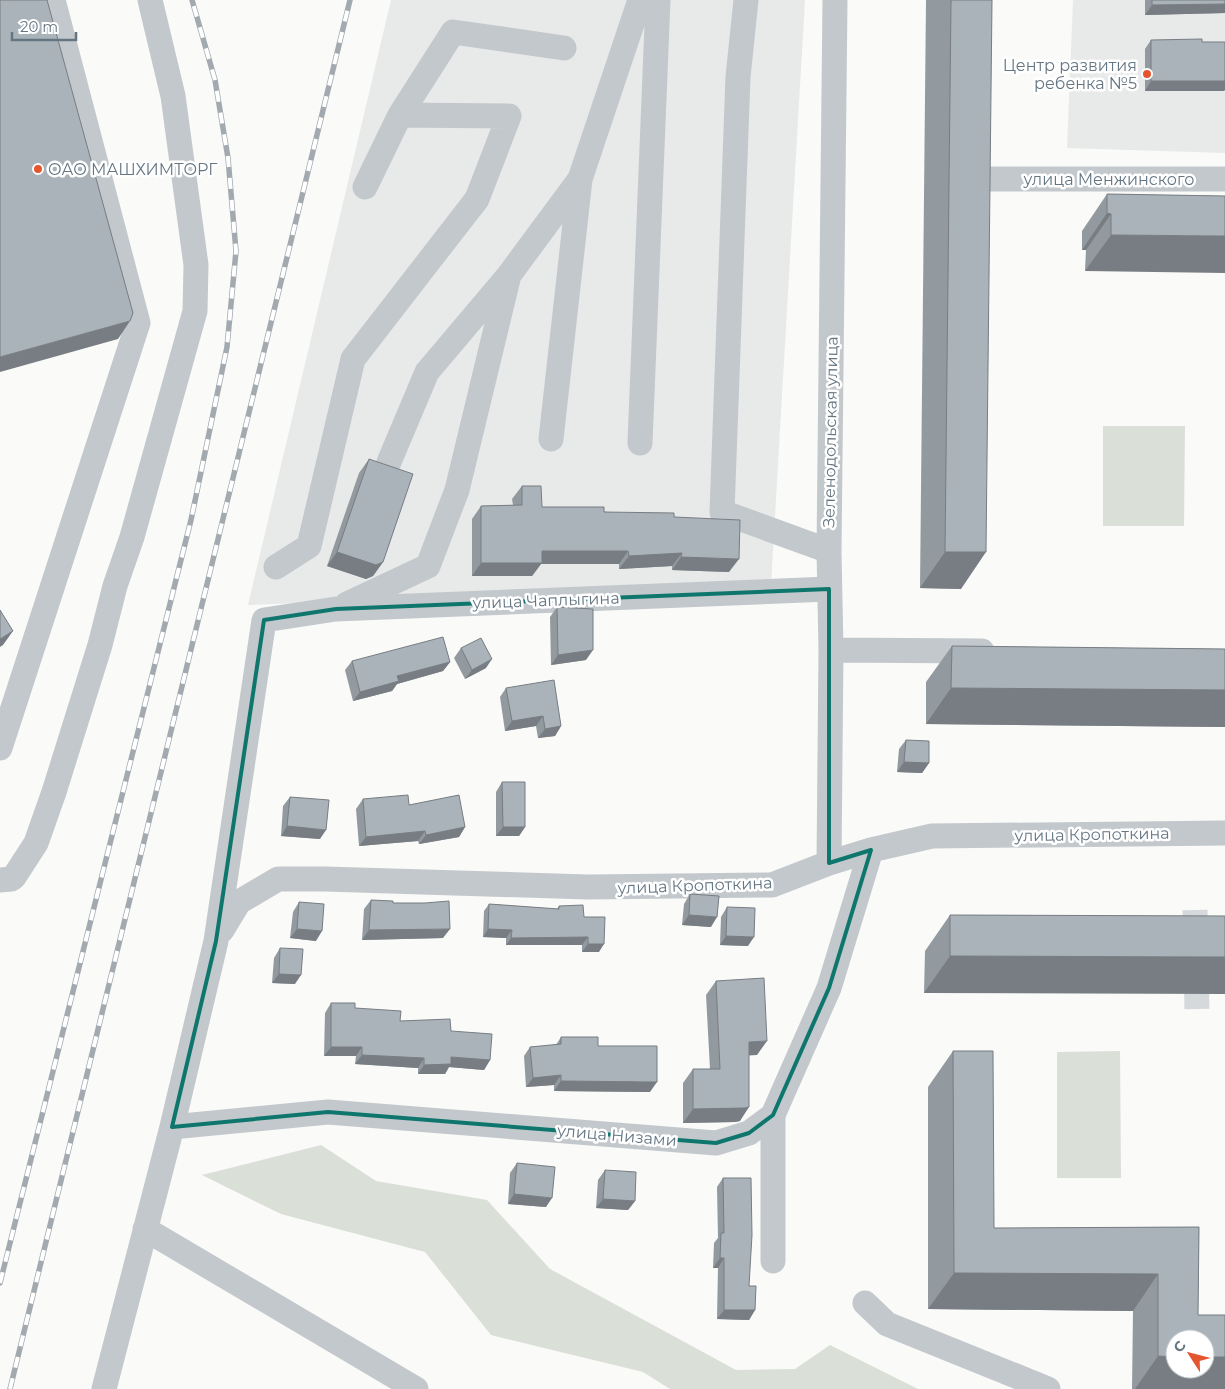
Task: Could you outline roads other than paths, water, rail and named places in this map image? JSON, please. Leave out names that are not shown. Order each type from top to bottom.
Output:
[{"type":"street","points":[[0,748],[138,323],[53,0]]},
{"type":"street","points":[[0,880],[14,877],[31,850],[51,800],[100,645],[115,586],[132,537],[195,311],[196,265],[173,96],[150,0]]},
{"type":"street","points":[[551,439],[580,179],[640,0]]},
{"type":"street","points":[[640,443],[658,0]]},
{"type":"street","points":[[746,0],[738,77],[722,512],[829,551]]},
{"type":"street","name":"Зеленодольская улица","points":[[829,863],[831,650],[829,551],[835,0]]},
{"type":"street","points":[[365,187],[400,115],[453,32],[564,48]]},
{"type":"street","points":[[276,567],[309,546],[352,359],[477,199],[509,116],[400,115]]},
{"type":"street","points":[[388,462],[427,372],[509,275],[580,179]]},
{"type":"street","name":"улица Менжинского","points":[[992,179],[1225,179]]},
{"type":"street","points":[[336,609],[428,566],[457,490],[509,275]]},
{"type":"street","name":"улица Чаплыгина","points":[[216,941],[264,620],[336,609],[829,589]]},
{"type":"street","points":[[831,650],[888,652],[982,651]]},
{"type":"street","name":"улица Кропоткина","points":[[216,941],[239,902],[278,880],[326,879],[588,888],[772,885],[829,863],[871,850],[932,836],[1225,833]]},
{"type":"street","name":"улица Низами","points":[[172,1127],[328,1112],[716,1143],[749,1133],[773,1115],[829,988],[871,850]]},
{"type":"street","points":[[104,1389],[172,1127],[216,941]]},
{"type":"street","points":[[773,1115],[773,1261]]},
{"type":"street","points":[[145,1229],[384,1380],[416,1389]]},
{"type":"street","points":[[865,1303],[887,1324],[1048,1389]]},
{"type":"tunnel","points":[[1195,910],[1197,1011]]},
{"type":"railway","points":[[0,1283],[191,520],[227,347],[236,251],[228,158],[215,80],[192,0]]},
{"type":"railway","points":[[10,1389],[350,0]]},
{"type":"place","name":"Центр развития ребенка №5","points":[[1147,74]]},
{"type":"place","name":"ОАО МАШХИМТОРГ","points":[[38,169]]}]
